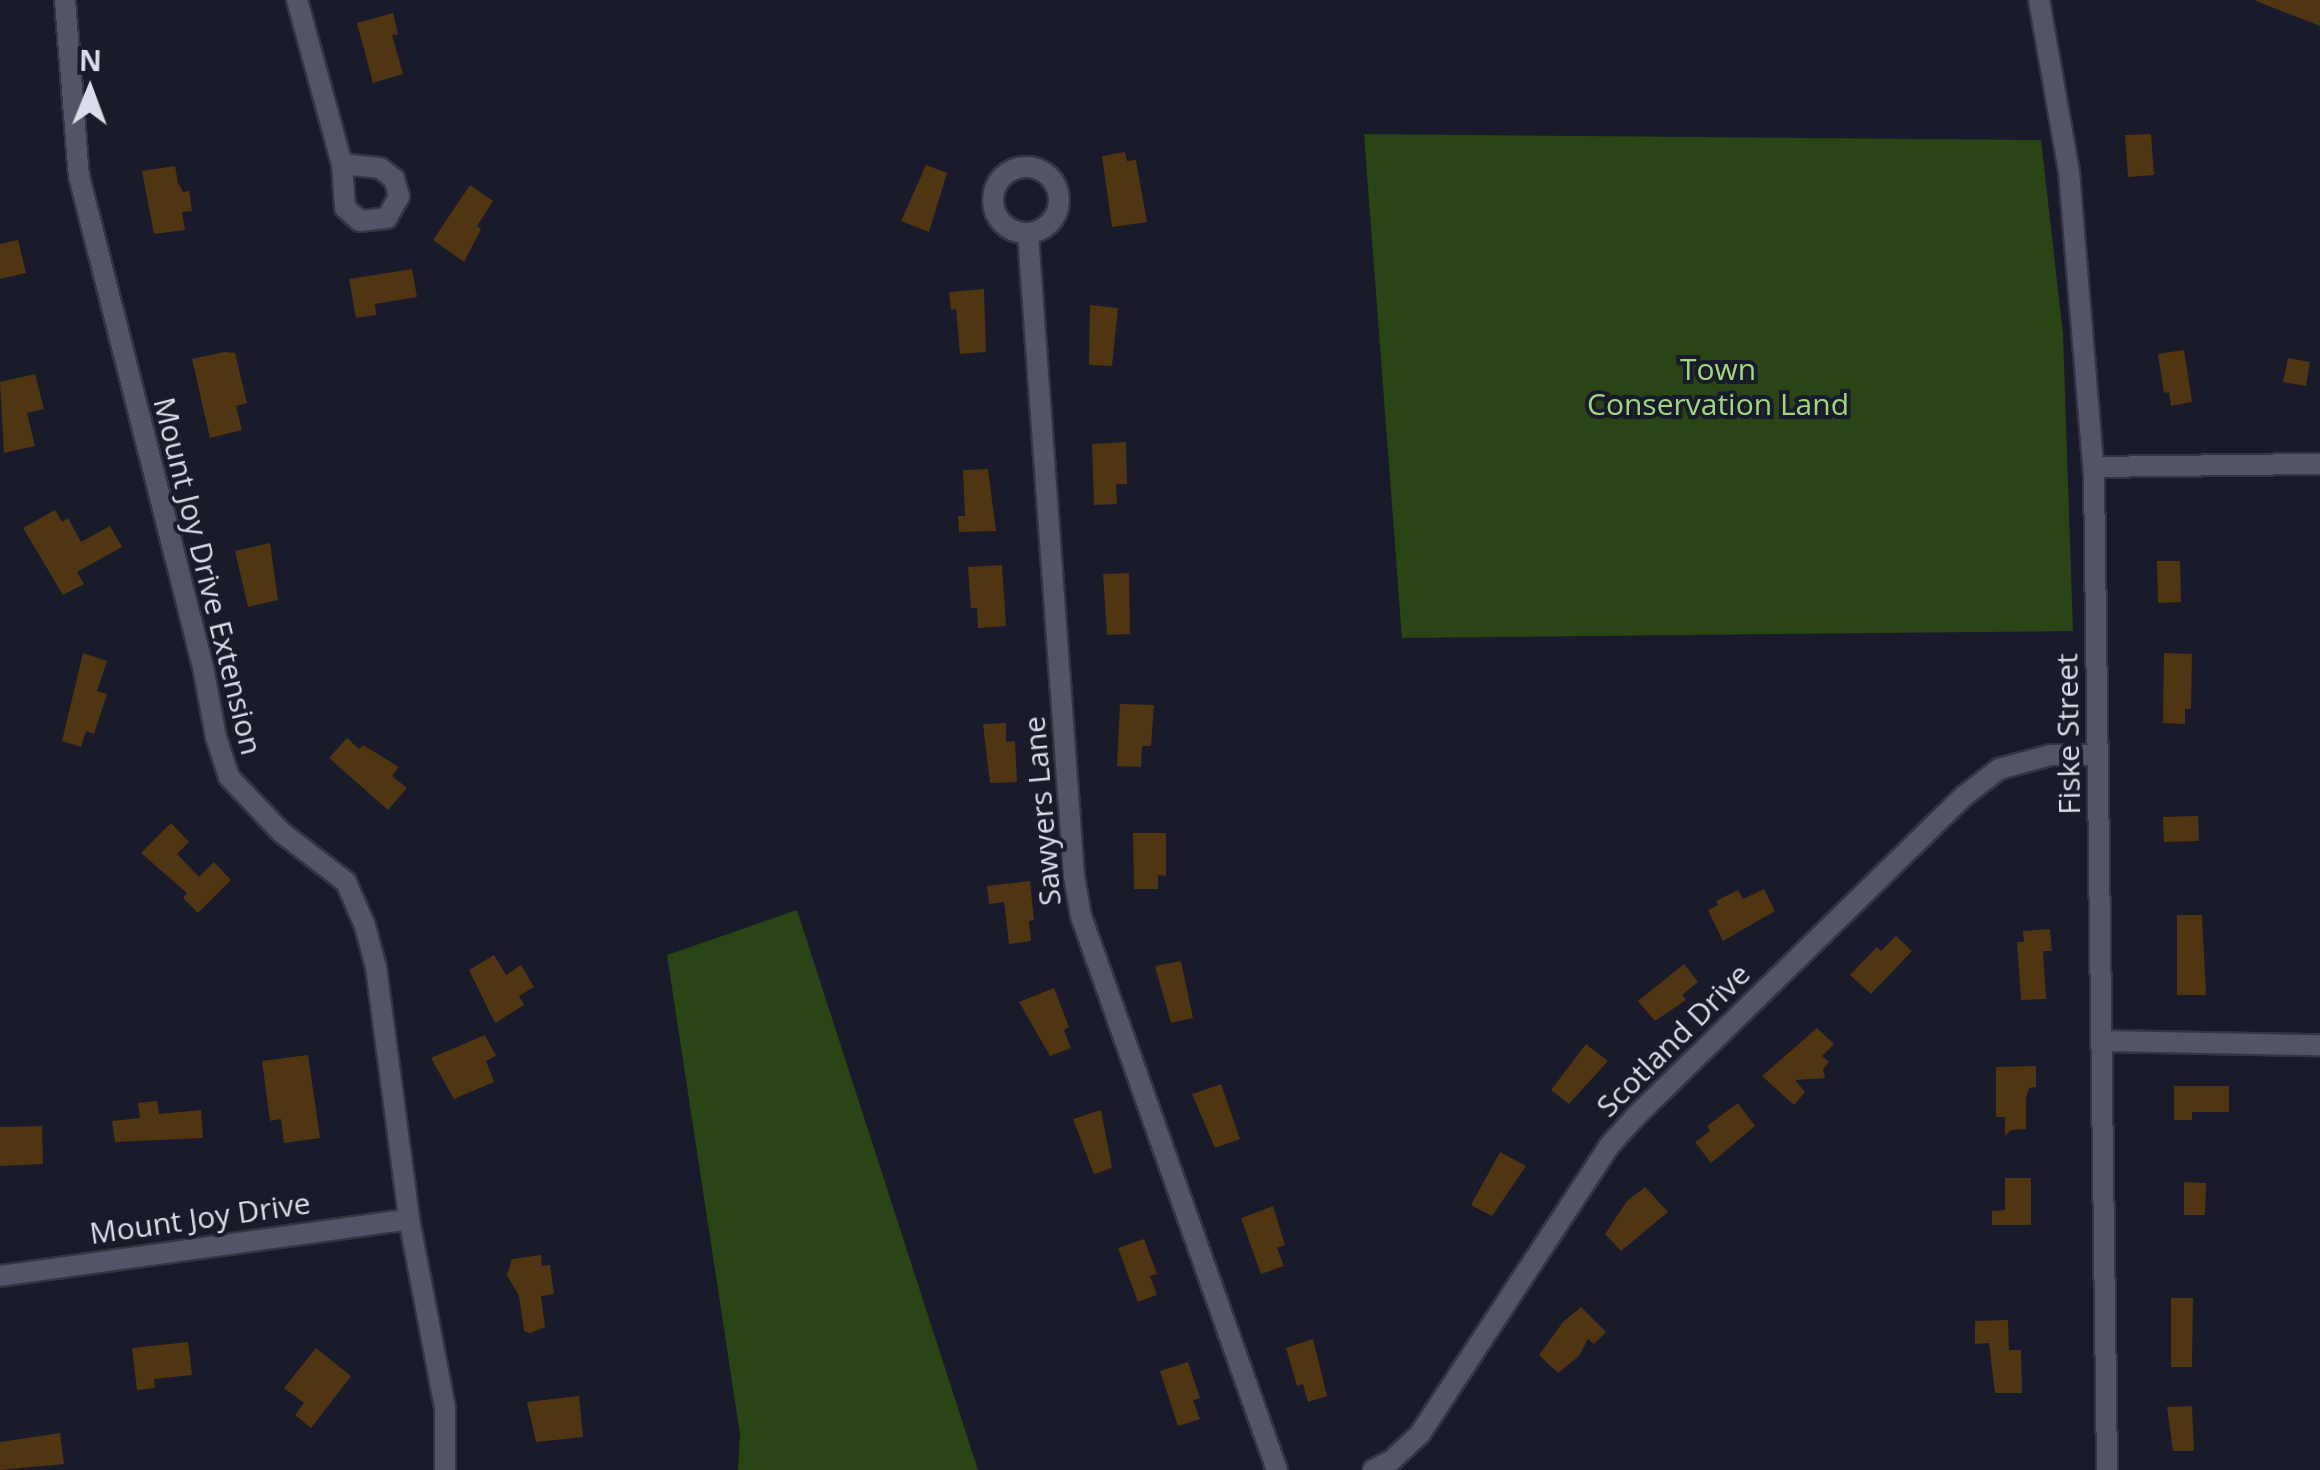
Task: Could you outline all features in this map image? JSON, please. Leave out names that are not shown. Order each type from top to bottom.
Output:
[{"type":"street","name":"Mount Joy Drive Extension","points":[[65,0],[79,176],[131,394],[204,668],[216,737],[229,777],[281,832],[346,882],[365,926],[376,967],[408,1220],[445,1408],[445,1470]]},
{"type":"street","points":[[296,0],[342,164]]},
{"type":"street","name":"Fiske Street","points":[[2039,0],[2069,172],[2094,467],[2106,1470]]},
{"type":"street","name":"Sawyers Lane","points":[[1028,234],[1074,876],[1081,916],[1277,1470]]},
{"type":"street","points":[[2094,467],[2320,464]]},
{"type":"street","name":"Scotland Drive","points":[[1373,1470],[1391,1461],[1420,1434],[1609,1146],[1649,1103],[1964,796],[2000,769],[2051,754],[2098,755]]},
{"type":"street","points":[[2102,1040],[2320,1045]]},
{"type":"street","name":"Mount Joy Drive","points":[[0,1276],[408,1220]]},
{"type":"green space","name":"Town Conservation Land","points":[[1364,134],[2041,140],[2063,334],[2073,631],[1402,638]]},
{"type":"green space","points":[[797,910],[978,1470],[738,1470],[740,1434],[667,955]]},
{"type":"building","points":[[2320,0],[2320,26],[2256,1]]},
{"type":"building","points":[[393,13],[398,34],[392,35],[403,74],[373,83],[357,23]]},
{"type":"building","points":[[2151,134],[2154,175],[2128,177],[2125,135]]},
{"type":"building","points":[[1125,152],[1127,161],[1136,160],[1147,222],[1112,227],[1102,156]]},
{"type":"building","points":[[926,165],[947,173],[929,232],[901,221]]},
{"type":"building","points":[[175,166],[183,192],[189,191],[192,211],[182,212],[185,230],[154,234],[142,171]]},
{"type":"building","points":[[470,185],[493,201],[477,226],[481,229],[464,262],[433,240]]},
{"type":"building","points":[[18,240],[26,273],[0,279],[0,244]]},
{"type":"building","points":[[412,269],[417,297],[375,304],[376,315],[356,318],[349,279]]},
{"type":"building","points":[[984,289],[986,352],[960,354],[956,309],[951,310],[949,292]]},
{"type":"building","points":[[1090,305],[1118,308],[1112,366],[1089,365]]},
{"type":"building","points":[[2184,350],[2192,402],[2171,406],[2169,392],[2164,393],[2158,354]]},
{"type":"building","points":[[235,353],[247,403],[236,406],[242,430],[210,438],[192,359]]},
{"type":"building","points":[[2288,358],[2310,362],[2306,386],[2283,382]]},
{"type":"building","points":[[35,374],[44,409],[27,413],[35,446],[4,453],[0,382]]},
{"type":"building","points":[[1126,442],[1127,484],[1116,484],[1117,504],[1094,505],[1092,444]]},
{"type":"building","points":[[988,469],[996,531],[959,532],[958,516],[965,516],[963,470]]},
{"type":"building","points":[[55,510],[62,522],[68,518],[81,542],[110,526],[122,547],[77,572],[84,584],[63,595],[23,528]]},
{"type":"building","points":[[270,543],[278,600],[248,607],[235,551]]},
{"type":"building","points":[[2157,561],[2180,561],[2181,602],[2158,603]]},
{"type":"building","points":[[1002,565],[1006,626],[978,628],[977,608],[971,608],[968,567]]},
{"type":"building","points":[[1129,573],[1130,634],[1107,635],[1103,574]]},
{"type":"building","points":[[83,653],[107,661],[97,691],[107,694],[94,734],[86,731],[81,747],[62,741]]},
{"type":"building","points":[[2164,653],[2192,654],[2191,709],[2185,709],[2185,724],[2163,723]]},
{"type":"building","points":[[1120,704],[1154,705],[1151,746],[1142,746],[1141,767],[1117,766]]},
{"type":"building","points":[[1006,723],[1006,742],[1015,741],[1017,782],[990,783],[983,724]]},
{"type":"building","points":[[347,738],[359,749],[363,745],[399,767],[392,776],[407,788],[388,810],[329,758]]},
{"type":"building","points":[[2198,816],[2199,841],[2164,842],[2163,817]]},
{"type":"building","points":[[171,823],[189,842],[177,854],[199,877],[214,862],[231,880],[198,913],[183,898],[187,893],[141,853]]},
{"type":"building","points":[[1133,833],[1166,833],[1166,876],[1158,875],[1158,889],[1134,889]]},
{"type":"building","points":[[1030,881],[1034,920],[1029,921],[1031,941],[1009,944],[1004,902],[989,904],[987,886]]},
{"type":"building","points":[[1764,889],[1775,911],[1723,941],[1708,910],[1718,905],[1716,901],[1738,890],[1743,899]]},
{"type":"building","points":[[2177,915],[2202,915],[2206,995],[2177,995]]},
{"type":"building","points":[[2050,929],[2052,951],[2043,951],[2046,999],[2021,1000],[2017,942],[2024,942],[2023,931]]},
{"type":"building","points":[[1896,936],[1912,951],[1871,994],[1850,975],[1877,947],[1881,951]]},
{"type":"building","points":[[494,955],[506,975],[521,965],[534,987],[519,996],[524,1005],[495,1023],[469,970]]},
{"type":"building","points":[[1181,961],[1193,1018],[1171,1023],[1155,966]]},
{"type":"building","points":[[1684,964],[1698,982],[1682,995],[1686,1000],[1655,1021],[1638,1001]]},
{"type":"building","points":[[1054,988],[1069,1027],[1064,1030],[1071,1048],[1050,1056],[1019,1002]]},
{"type":"building","points":[[1817,1028],[1834,1044],[1822,1056],[1829,1062],[1823,1069],[1825,1078],[1795,1080],[1805,1092],[1794,1105],[1762,1076]]},
{"type":"building","points":[[485,1035],[496,1056],[486,1061],[494,1082],[454,1099],[431,1058]]},
{"type":"building","points":[[1586,1044],[1608,1061],[1569,1104],[1551,1090]]},
{"type":"building","points":[[308,1055],[320,1138],[284,1143],[281,1119],[270,1121],[262,1061]]},
{"type":"building","points":[[2036,1066],[2036,1087],[2029,1088],[2026,1098],[2026,1129],[2011,1130],[2005,1136],[2005,1117],[1996,1117],[1996,1067]]},
{"type":"building","points":[[1221,1084],[1240,1139],[1215,1148],[1192,1094]]},
{"type":"building","points":[[2174,1086],[2229,1086],[2229,1112],[2192,1112],[2192,1120],[2174,1120]]},
{"type":"building","points":[[157,1101],[159,1114],[201,1110],[203,1138],[115,1142],[112,1121],[140,1118],[138,1103]]},
{"type":"building","points":[[1738,1103],[1755,1126],[1711,1163],[1695,1142],[1710,1131],[1707,1126]]},
{"type":"building","points":[[1101,1110],[1112,1168],[1094,1174],[1073,1119]]},
{"type":"building","points":[[42,1126],[43,1164],[0,1166],[0,1127]]},
{"type":"building","points":[[1500,1152],[1526,1166],[1492,1216],[1471,1205]]},
{"type":"building","points":[[2005,1178],[2031,1178],[2031,1225],[1992,1225],[1992,1211],[2005,1210]]},
{"type":"building","points":[[2184,1182],[2206,1183],[2205,1215],[2184,1215]]},
{"type":"building","points":[[1645,1187],[1668,1212],[1621,1251],[1605,1234],[1627,1201]]},
{"type":"building","points":[[1273,1206],[1285,1245],[1277,1248],[1284,1266],[1261,1274],[1241,1218]]},
{"type":"building","points":[[1144,1239],[1157,1274],[1150,1276],[1157,1295],[1138,1302],[1118,1248]]},
{"type":"building","points":[[541,1255],[542,1266],[550,1265],[554,1294],[541,1296],[545,1327],[530,1333],[524,1331],[519,1296],[507,1275],[512,1259]]},
{"type":"building","points":[[2171,1298],[2193,1298],[2192,1367],[2171,1367]]},
{"type":"building","points":[[1581,1307],[1606,1332],[1594,1344],[1588,1339],[1579,1356],[1558,1373],[1539,1355],[1563,1322]]},
{"type":"building","points":[[2008,1320],[2009,1350],[2021,1350],[2022,1393],[1995,1393],[1989,1343],[1975,1344],[1975,1321]]},
{"type":"building","points":[[1313,1339],[1327,1396],[1308,1402],[1303,1384],[1297,1386],[1286,1348]]},
{"type":"building","points":[[188,1342],[192,1375],[154,1379],[155,1388],[137,1390],[132,1348]]},
{"type":"building","points":[[316,1348],[351,1376],[311,1428],[295,1415],[304,1403],[284,1388]]},
{"type":"building","points":[[1188,1362],[1200,1398],[1193,1400],[1200,1419],[1178,1426],[1160,1371]]},
{"type":"building","points":[[579,1396],[583,1437],[536,1442],[527,1402]]},
{"type":"building","points":[[2192,1406],[2194,1451],[2173,1451],[2167,1407]]},
{"type":"building","points":[[60,1433],[64,1464],[0,1470],[0,1442]]}]
